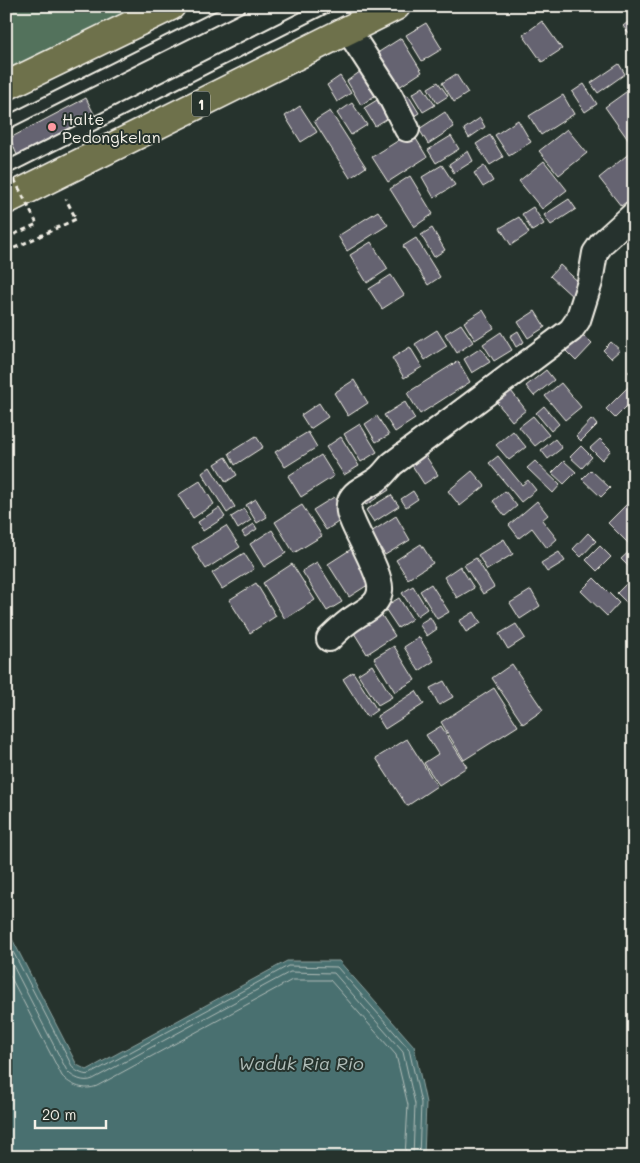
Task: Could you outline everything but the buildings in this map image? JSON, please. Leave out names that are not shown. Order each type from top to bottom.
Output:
[{"type":"highway","points":[[6,86],[171,6]]},
{"type":"highway","name":"1","points":[[6,200],[396,6]]},
{"type":"street","points":[[348,30],[387,90],[407,129]]},
{"type":"street","points":[[329,639],[336,631],[355,617],[370,609],[378,599],[380,590],[376,572],[356,532],[348,510],[349,502],[354,495],[378,478],[392,464],[571,330],[578,320],[590,282],[595,253],[634,214]]},
{"type":"lane","points":[[6,123],[240,6]]},
{"type":"lane","points":[[6,168],[327,6]]},
{"type":"path","points":[[6,163],[37,224],[6,238]]},
{"type":"path","points":[[6,252],[76,219],[56,176]]},
{"type":"green space","points":[[6,6],[167,6],[6,86]]},
{"type":"water","name":"Waduk Ria Rio","points":[[6,927],[77,1065],[87,1070],[287,961],[339,961],[414,1046],[426,1103],[424,1157],[6,1157]]},
{"type":"place","name":"Halte Pedongkelan","points":[[52,127]]}]
